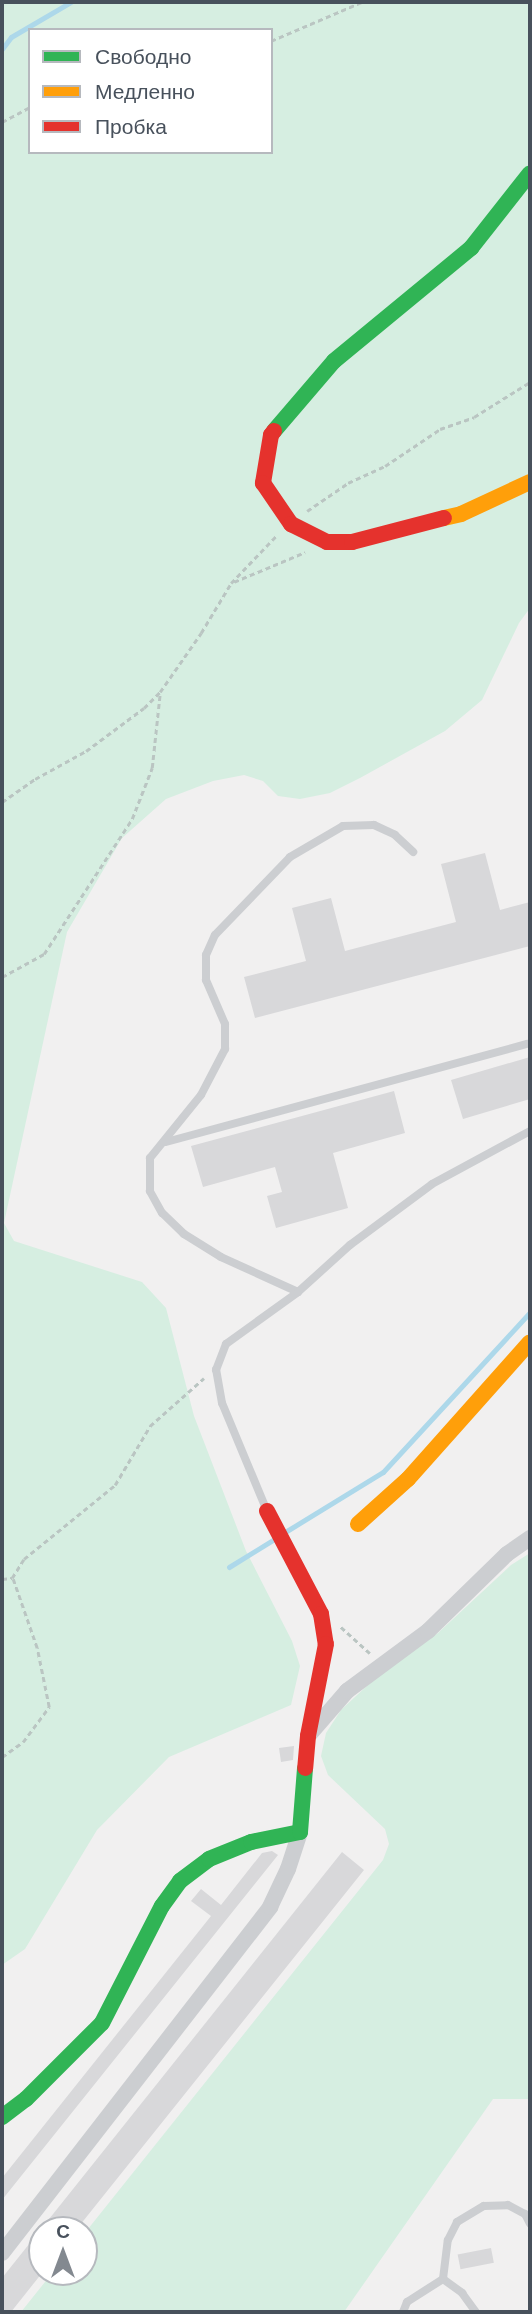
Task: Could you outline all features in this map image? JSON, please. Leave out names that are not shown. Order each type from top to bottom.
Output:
[{"type":"street","points":[[530,173],[471,248],[334,361],[271,435],[263,484],[291,524],[327,542],[352,542],[461,514],[530,482]]},
{"type":"street","points":[[358,1524],[408,1479],[530,1342]]},
{"type":"street","points":[[2,2253],[270,1907],[288,1869],[300,1832],[308,1736],[326,1644],[321,1614],[267,1511]]},
{"type":"street","points":[[308,1736],[347,1692],[428,1631],[507,1555],[530,1538]]},
{"type":"street","points":[[2,2117],[26,2099],[102,2023],[162,1906],[180,1881],[209,1859],[251,1842],[300,1832]]},
{"type":"lane","points":[[298,1292],[221,1257],[184,1234],[162,1213],[150,1191],[150,1158],[166,1142],[213,1076],[225,1049],[225,1024],[206,979],[206,955],[215,935],[290,856],[342,826],[374,825],[395,835],[413,852]]},
{"type":"lane","points":[[166,1142],[527,1044]]},
{"type":"lane","points":[[267,1511],[222,1403],[216,1370],[226,1344],[298,1292],[350,1245],[432,1184],[530,1131]]},
{"type":"lane","points":[[443,2279],[448,2240],[457,2222],[484,2206],[508,2205],[525,2214],[530,2224]]},
{"type":"lane","points":[[403,2312],[407,2302],[443,2279]]},
{"type":"lane","points":[[443,2279],[462,2293],[476,2312]]},
{"type":"path","points":[[273,40],[362,2]]},
{"type":"path","points":[[2,122],[28,108]]},
{"type":"path","points":[[2,802],[35,779],[86,751],[144,708],[160,691],[231,583],[268,542],[348,483],[385,466],[440,429],[474,417],[530,382]]},
{"type":"path","points":[[231,583],[327,542]]},
{"type":"path","points":[[2,977],[44,954],[132,819],[152,768],[160,691]]},
{"type":"path","points":[[12,1578],[24,1559],[115,1485],[150,1426],[195,1384],[216,1370]]},
{"type":"path","points":[[2,1579],[12,1578]]},
{"type":"path","points":[[2,1756],[23,1742],[49,1707],[37,1648],[12,1578]]},
{"type":"path","points":[[321,1614],[352,1634],[382,1664]]},
{"type":"green space","points":[[2,2],[530,2],[530,608],[519,623],[482,700],[445,731],[360,778],[330,793],[300,799],[278,796],[263,781],[244,775],[213,781],[166,799],[122,838],[67,932],[4,1223],[14,1241],[142,1282],[166,1308],[194,1416],[246,1551],[292,1641],[300,1666],[291,1705],[169,1757],[97,1830],[25,1949],[2,1965]]},
{"type":"green space","points":[[530,1553],[530,2099],[493,2099],[344,2312],[21,2312],[42,2286],[98,2286],[98,2216],[383,1860],[389,1844],[385,1829],[328,1775],[321,1756],[326,1733],[341,1710],[384,1670],[438,1633],[511,1565]]},
{"type":"building","points":[[485,853],[500,910],[530,902],[530,946],[255,1018],[244,977],[306,961],[292,908],[331,898],[345,951],[456,922],[441,864]]},
{"type":"building","points":[[530,1057],[530,1099],[463,1119],[451,1080]]},
{"type":"building","points":[[394,1091],[405,1133],[333,1153],[348,1208],[276,1228],[267,1196],[282,1192],[275,1167],[203,1187],[191,1146]]},
{"type":"building","points":[[294,1746],[293,1760],[281,1762],[279,1748]]},
{"type":"building","points":[[272,1851],[278,1855],[2,2200],[2,2178],[211,1916],[191,1901],[201,1889],[221,1905],[262,1853]]},
{"type":"building","points":[[342,1852],[364,1870],[87,2216],[51,2216]]},
{"type":"building","points":[[28,2245],[28,2286],[32,2286],[11,2312],[2,2312],[2,2278]]},
{"type":"building","points":[[491,2248],[494,2263],[460,2269],[458,2254]]},
{"type":"waterway","points":[[2,49],[11,37],[71,2]]},
{"type":"waterway","points":[[285,1532],[383,1472],[530,1312]]},
{"type":"waterway","points":[[229,1567],[276,1538]]},
{"type":"traffic: fast","points":[[274,431],[334,361],[471,248],[530,173]]},
{"type":"traffic: fast","points":[[2,2117],[26,2099],[102,2023],[162,1906],[180,1881],[209,1859],[251,1842],[300,1832],[305,1768]]},
{"type":"traffic: slow","points":[[444,518],[461,514],[530,482]]},
{"type":"traffic: slow","points":[[358,1524],[408,1479],[530,1342]]},
{"type":"traffic: jam","points":[[274,431],[271,435],[263,483],[291,524],[327,542],[352,542],[444,518]]},
{"type":"traffic: jam","points":[[267,1511],[321,1614],[326,1644],[308,1736],[305,1768]]}]
